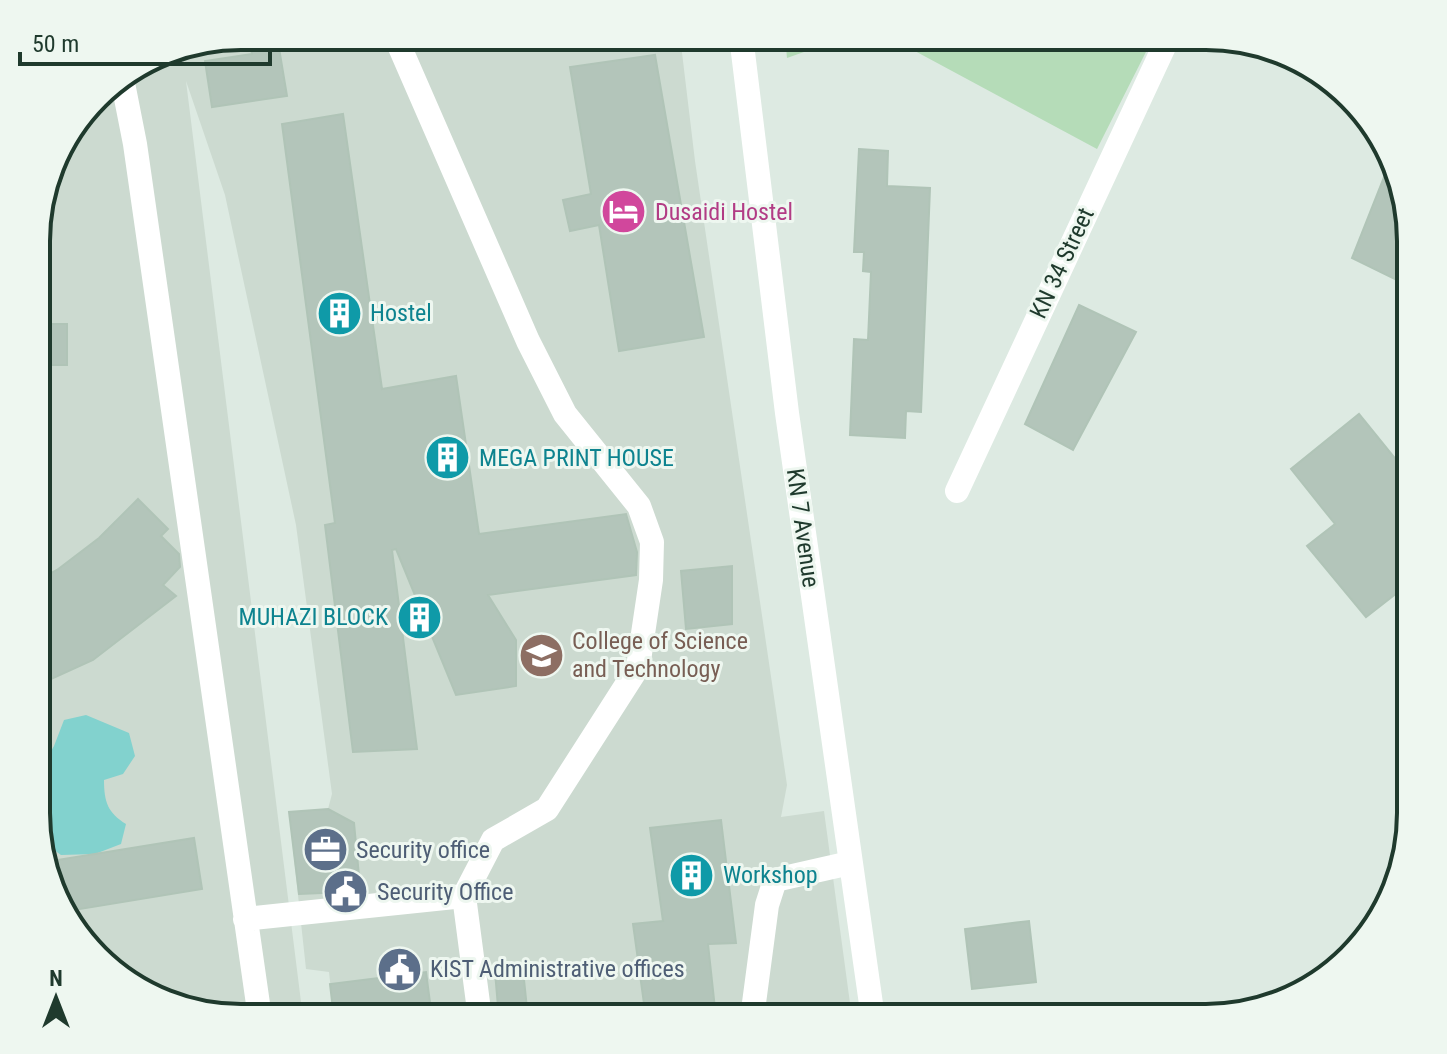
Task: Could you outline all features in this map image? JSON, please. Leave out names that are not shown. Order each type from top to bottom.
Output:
[{"type":"street","points":[[401,50],[528,341],[565,414],[639,506],[652,542],[651,580],[638,667],[547,809],[493,840],[464,896],[478,1004]]},
{"type":"street","name":"KN 7 Avenue","points":[[743,50],[787,413],[871,1004]]},
{"type":"street","name":"KN 34 Street","points":[[957,491],[1162,50]]},
{"type":"street","points":[[133,83],[135,144]]},
{"type":"street","points":[[124,90],[135,144],[258,1004]]},
{"type":"street","points":[[754,1004],[767,905],[775,880],[850,863]]},
{"type":"street","points":[[245,919],[464,896]]},
{"type":"shaded area","name":"College of Science and Technology","points":[[682,50],[695,161],[787,785],[781,817],[824,811],[850,1004],[332,1004],[329,972],[306,969],[289,812],[328,809],[332,794],[296,525],[225,195],[186,81],[301,1004],[228,1004],[179,994],[125,965],[89,929],[60,875],[50,826],[50,241],[60,179],[82,135],[115,97],[135,82],[179,60],[216,52]]},
{"type":"green space","points":[[786,50],[810,50],[787,58]]},
{"type":"green space","points":[[913,50],[1147,50],[1097,149]]},
{"type":"water","points":[[86,715],[129,733],[135,756],[123,774],[104,780],[108,806],[126,824],[121,844],[95,854],[61,855],[54,850],[50,826],[50,753],[64,720]]},
{"type":"building","points":[[251,50],[279,50],[287,96],[212,107],[205,61],[252,54]]},
{"type":"building","name":"Dusaidi Hostel","points":[[655,55],[704,337],[619,351],[599,225],[570,231],[563,200],[591,194],[570,67]]},
{"type":"building","points":[[343,114],[382,389],[456,376],[479,534],[626,514],[637,552],[636,575],[488,595],[516,640],[516,686],[456,695],[396,549],[392,550],[417,749],[353,752],[325,525],[335,523],[282,124]]},
{"type":"building","points":[[859,149],[888,151],[887,186],[930,188],[921,412],[906,411],[905,438],[850,435],[854,339],[868,340],[871,272],[863,271],[864,252],[854,252]]},
{"type":"building","points":[[1385,176],[1397,228],[1397,280],[1352,258]]},
{"type":"building","points":[[1079,305],[1136,332],[1073,450],[1025,424]]},
{"type":"building","points":[[50,324],[67,324],[67,365],[50,365]]},
{"type":"building","points":[[1359,414],[1397,461],[1397,593],[1366,617],[1307,546],[1335,524],[1291,469]]},
{"type":"building","points":[[138,499],[168,529],[161,536],[179,554],[180,567],[163,585],[176,596],[93,660],[50,680],[50,574],[99,538]]},
{"type":"building","points":[[732,566],[732,624],[686,629],[681,571]]},
{"type":"building","name":"Security office","points":[[328,809],[354,823],[359,876],[346,892],[299,894],[289,812]]},
{"type":"building","name":"Workshop","points":[[721,820],[736,943],[708,944],[714,1004],[644,1004],[633,924],[663,921],[650,828]]},
{"type":"building","points":[[194,838],[202,889],[76,910],[56,860]]},
{"type":"building","points":[[1029,921],[1036,982],[972,989],[965,929]]},
{"type":"building","points":[[523,970],[527,1004],[498,1004],[495,972]]},
{"type":"building","points":[[426,972],[430,1004],[332,1004],[330,984]]},
{"type":"place","name":"Dusaidi Hostel","points":[[624,212]]},
{"type":"place","name":"Hostel","points":[[339,313]]},
{"type":"place","name":"MEGA PRINT HOUSE","points":[[448,458]]},
{"type":"place","name":"MUHAZI BLOCK","points":[[419,617]]},
{"type":"place","name":"College of Science and Technology","points":[[541,655]]},
{"type":"place","name":"Security office","points":[[325,850]]},
{"type":"place","name":"Workshop","points":[[692,875]]},
{"type":"place","name":"Security Office","points":[[346,892]]},
{"type":"place","name":"KIST Administrative offices","points":[[399,969]]}]
